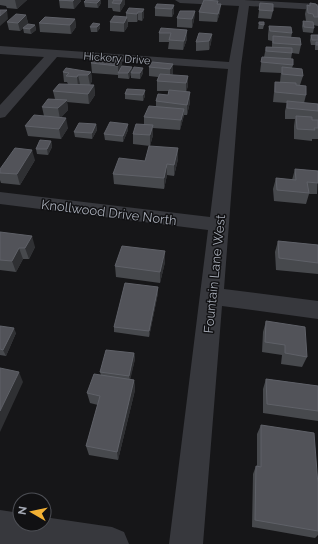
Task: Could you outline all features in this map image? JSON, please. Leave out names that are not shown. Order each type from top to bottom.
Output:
[{"type":"street","points":[[180,0],[318,7]]},
{"type":"street","name":"Fountain Lane West","points":[[186,544],[235,66],[255,3]]},
{"type":"street","name":"Hickory Drive","points":[[0,50],[235,66]]},
{"type":"street","points":[[0,114],[53,54]]},
{"type":"street","name":"Knollwood Drive North","points":[[0,198],[219,225]]},
{"type":"street","points":[[212,296],[318,310]]},
{"type":"street","points":[[0,527],[112,544]]},
{"type":"building","points":[[86,0],[100,0],[97,3],[84,2]]},
{"type":"building","points":[[114,0],[122,0],[120,4],[112,3]]},
{"type":"building","points":[[204,0],[218,1],[217,4],[221,4],[218,14],[199,12]]},
{"type":"building","points":[[260,3],[273,4],[273,11],[259,10]]},
{"type":"building","points":[[310,3],[318,6],[318,17],[314,17],[313,14],[308,13],[307,5],[310,6]]},
{"type":"building","points":[[157,4],[174,5],[172,9],[155,8]]},
{"type":"building","points":[[129,8],[144,9],[142,12],[138,12],[137,14],[126,13]]},
{"type":"building","points":[[0,10],[7,10],[0,16]]},
{"type":"building","points":[[180,11],[195,11],[192,19],[177,18]]},
{"type":"building","points":[[16,14],[26,15],[18,23],[7,22]]},
{"type":"building","points":[[114,16],[127,17],[124,23],[110,22]]},
{"type":"building","points":[[45,17],[75,19],[70,25],[39,23]]},
{"type":"building","points":[[303,21],[313,22],[314,28],[304,27]]},
{"type":"building","points":[[259,22],[264,22],[264,25],[259,24]]},
{"type":"building","points":[[93,23],[100,24],[97,27],[90,27]]},
{"type":"building","points":[[28,24],[35,25],[30,29],[23,28]]},
{"type":"building","points":[[269,26],[291,27],[292,33],[270,31]]},
{"type":"building","points":[[161,28],[187,30],[184,41],[169,40],[171,33],[159,33]]},
{"type":"building","points":[[199,33],[212,34],[209,41],[196,42]]},
{"type":"building","points":[[311,35],[318,35],[318,40],[312,40]]},
{"type":"building","points":[[273,36],[300,38],[301,45],[273,43]]},
{"type":"building","points":[[266,47],[292,48],[292,53],[266,51]]},
{"type":"building","points":[[96,57],[122,59],[118,66],[91,63]]},
{"type":"building","points":[[262,57],[293,59],[293,65],[261,62]]},
{"type":"building","points":[[152,62],[173,64],[170,69],[149,67]]},
{"type":"building","points":[[122,66],[132,67],[128,73],[118,73]]},
{"type":"building","points":[[134,67],[143,68],[140,73],[131,73]]},
{"type":"building","points":[[282,67],[302,69],[303,76],[282,74]]},
{"type":"building","points":[[66,68],[91,72],[88,75],[78,75],[77,77],[66,76],[69,73],[63,72]]},
{"type":"building","points":[[160,74],[188,76],[186,83],[157,81]]},
{"type":"building","points":[[275,82],[296,83],[296,85],[306,86],[306,95],[275,92]]},
{"type":"building","points":[[59,84],[94,85],[88,94],[53,91]]},
{"type":"building","points":[[127,89],[145,90],[143,95],[125,94]]},
{"type":"building","points":[[169,90],[190,92],[187,105],[156,101],[158,94],[168,95]]},
{"type":"building","points":[[48,99],[67,100],[58,108],[42,107]]},
{"type":"building","points":[[287,101],[318,104],[318,111],[287,108]]},
{"type":"building","points":[[149,106],[184,109],[181,120],[144,117]]},
{"type":"building","points":[[34,115],[66,118],[59,129],[25,126]]},
{"type":"building","points":[[296,116],[312,117],[312,120],[318,120],[318,128],[314,128],[315,130],[297,129]]},
{"type":"building","points":[[110,122],[128,124],[123,136],[104,134]]},
{"type":"building","points":[[79,123],[96,124],[92,133],[74,132]]},
{"type":"building","points":[[136,124],[153,125],[150,135],[133,134]]},
{"type":"building","points":[[40,140],[51,141],[47,149],[36,149]]},
{"type":"building","points":[[149,146],[178,148],[174,165],[167,164],[164,178],[113,174],[119,158],[145,161]]},
{"type":"building","points":[[15,148],[32,150],[17,174],[0,173],[0,169]]},
{"type":"building","points":[[295,169],[318,171],[318,183],[307,182],[309,193],[277,190],[276,178],[296,180]]},
{"type":"building","points":[[0,232],[32,236],[25,248],[19,248],[12,261],[0,260]]},
{"type":"building","points":[[278,241],[318,245],[318,263],[279,258]]},
{"type":"building","points":[[122,246],[165,251],[160,272],[115,266]]},
{"type":"building","points":[[125,283],[158,287],[149,331],[114,327]]},
{"type":"building","points":[[266,321],[305,327],[307,357],[285,353],[285,345],[265,342]]},
{"type":"building","points":[[0,326],[14,328],[3,350],[0,349]]},
{"type":"building","points":[[106,350],[134,353],[129,376],[100,372]]},
{"type":"building","points":[[0,368],[19,372],[0,411]]},
{"type":"building","points":[[94,374],[134,380],[117,452],[86,446],[100,396],[87,393]]},
{"type":"building","points":[[266,379],[318,386],[318,411],[267,404]]},
{"type":"building","points":[[261,425],[314,433],[318,485],[318,531],[255,520],[256,466],[261,467]]}]
